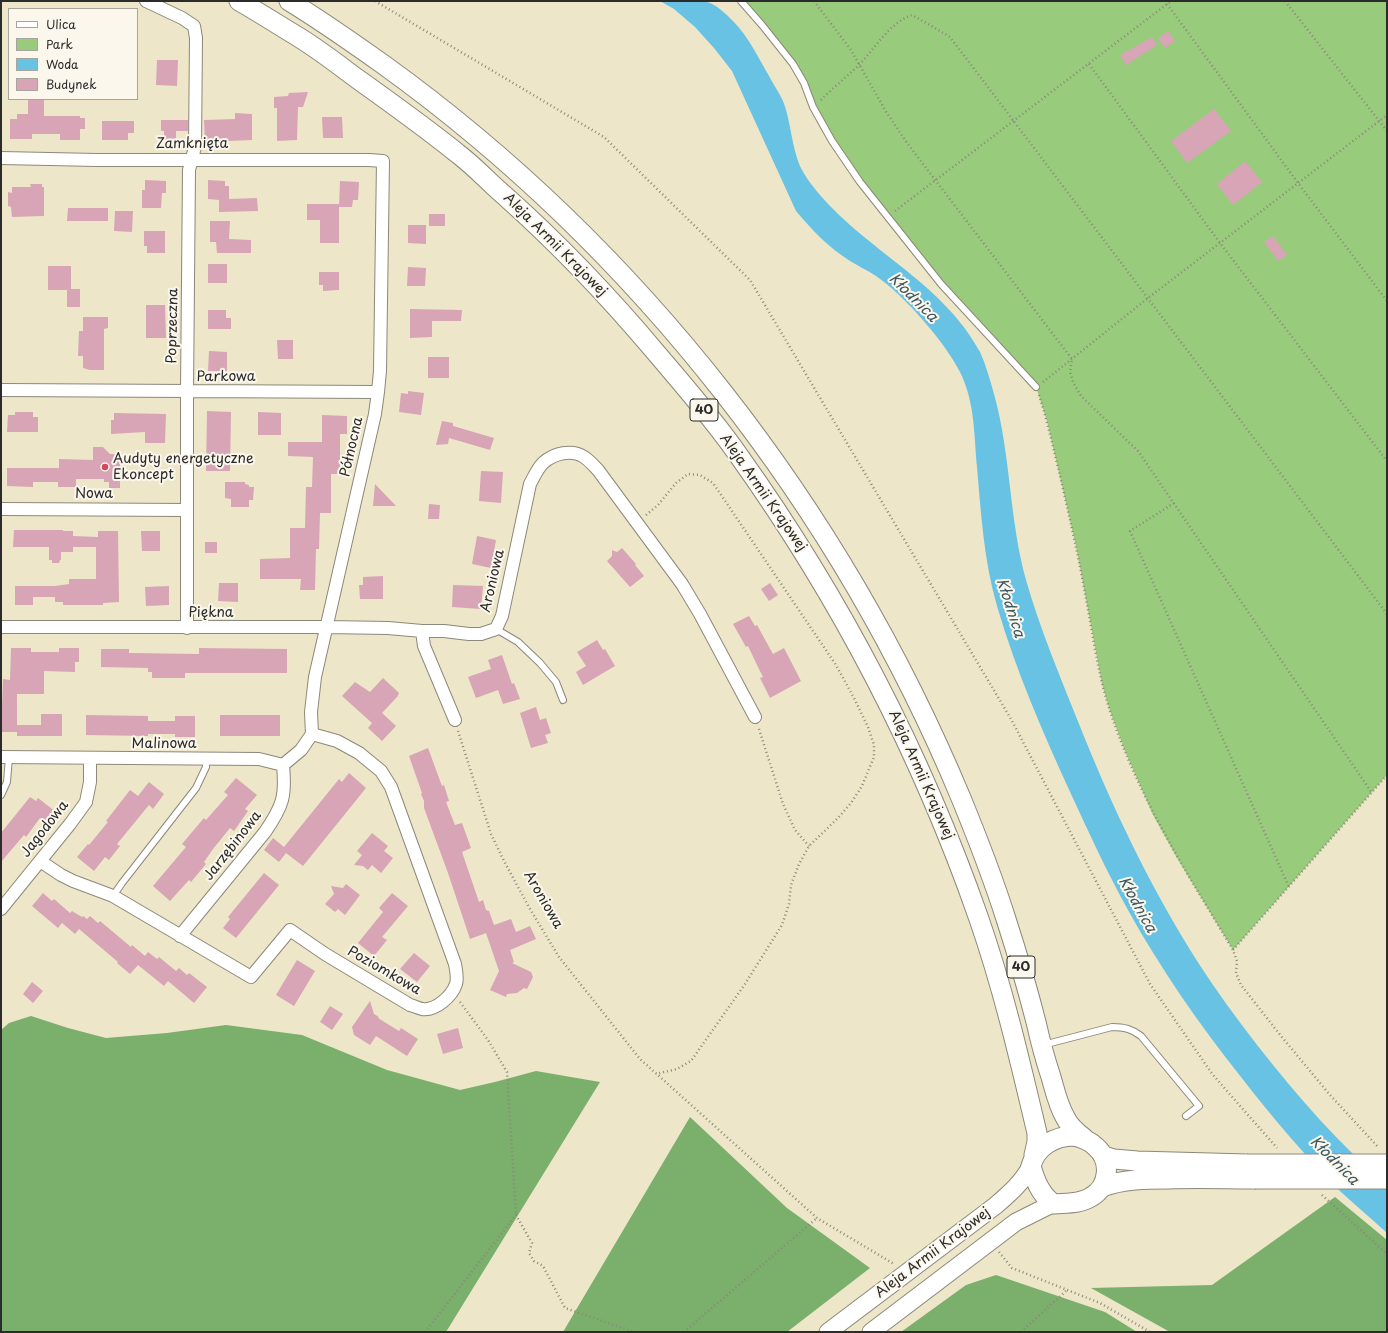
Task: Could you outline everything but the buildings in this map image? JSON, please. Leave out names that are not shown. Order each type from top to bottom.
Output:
[{"type":"main road","name":"Aleja Armii Krajowej","points":[[239,1],[303,40],[400,109],[464,158],[577,265],[624,315],[698,402],[738,453],[797,541],[849,628],[885,696],[912,752],[959,864],[992,958],[1037,1133],[1037,1142],[1032,1161],[1022,1181],[1013,1191],[828,1332]]},
{"type":"main road","name":"Aleja Armii Krajowej","points":[[289,1],[319,19],[418,90],[478,138],[541,194],[644,299],[717,384],[757,437],[816,521],[873,616],[934,737],[981,848],[1004,912],[1026,983],[1058,1103],[1071,1127],[1084,1138]]},
{"type":"main road","points":[[1084,1138],[1070,1136],[1058,1139],[1048,1144],[1032,1161],[1040,1189],[1045,1197],[1054,1204],[1086,1200],[1097,1193],[1102,1187],[1106,1175],[1107,1167],[1104,1156],[1137,1162],[1250,1172],[1387,1179]]},
{"type":"main road","name":"40","points":[[1084,1138],[1097,1148],[1104,1156]]},
{"type":"main road","points":[[1102,1187],[1118,1182],[1135,1180],[1203,1178],[1385,1158]]},
{"type":"main road","name":"Aleja Armii Krajowej","points":[[871,1332],[991,1241],[1028,1215],[1054,1204]]},
{"type":"street","name":"Poprzeczna","points":[[146,1],[182,18],[194,26],[196,38],[195,147],[189,170],[186,628]]},
{"type":"street","name":"Zamknięta","points":[[1,158],[97,160],[192,159],[383,161]]},
{"type":"street","name":"Północna","points":[[312,734],[315,677],[375,414],[378,392],[380,371],[383,161]]},
{"type":"street","name":"Parkowa","points":[[1,390],[378,392]]},
{"type":"street","name":"Aroniowa","points":[[422,631],[481,634],[496,629],[502,616],[530,484],[535,473],[543,463],[556,455],[575,453],[585,457],[598,470],[682,584],[700,614],[755,717]]},
{"type":"street","name":"Nowa","points":[[1,509],[186,510]]},
{"type":"street","name":"Piękna","points":[[1,627],[327,627],[388,628],[422,631]]},
{"type":"street","points":[[422,631],[424,646],[456,720]]},
{"type":"street","points":[[283,765],[301,750],[312,734],[338,741],[359,753],[381,771],[391,787],[455,964],[456,982],[452,993]]},
{"type":"street","name":"Malinowa","points":[[5,757],[259,760],[283,765]]},
{"type":"street","name":"Jagodowa","points":[[1,909],[86,802],[90,782],[90,758]]},
{"type":"street","name":"Jarzębinowa","points":[[180,936],[265,832],[275,817],[281,804],[285,787],[283,765]]},
{"type":"street","name":"Poziomkowa","points":[[40,861],[74,882],[113,896],[251,977],[290,930],[325,954],[410,1005],[422,1009],[431,1008],[444,1001],[452,993]]},
{"type":"lane","points":[[741,1],[793,64],[804,83],[813,107],[836,147],[860,182],[941,284],[1036,387]]},
{"type":"lane","points":[[496,629],[518,642],[540,663],[556,682],[563,700]]},
{"type":"lane","points":[[1,795],[7,782],[5,757]]},
{"type":"lane","points":[[113,896],[196,788],[206,767],[206,759]]},
{"type":"lane","points":[[1042,1045],[1112,1027],[1122,1027],[1135,1031],[1141,1036],[1199,1106],[1186,1116]]},
{"type":"path","points":[[375,1],[604,137],[750,280],[1011,719],[1150,984],[1213,1075]]},
{"type":"path","points":[[814,1],[851,50],[907,143],[1072,359],[1070,372],[1073,382],[1081,396],[1138,451],[1372,793]]},
{"type":"path","points":[[887,217],[1171,1]]},
{"type":"path","points":[[1285,1],[1387,131]]},
{"type":"path","points":[[1167,4],[1298,183],[1387,301]]},
{"type":"path","points":[[813,107],[859,65],[896,24],[904,18],[912,15],[950,38],[1387,614]]},
{"type":"path","points":[[1089,64],[1220,243],[1387,461]]},
{"type":"path","points":[[1385,1158],[1330,1095],[1241,985],[1236,973],[1236,961],[1233,950],[1177,858],[1154,814],[1125,751],[1102,684],[1076,546],[1047,421],[1036,387],[1148,298],[1387,115]]},
{"type":"path","points":[[637,522],[658,504],[676,483],[688,474],[700,475],[713,483],[836,665],[868,727],[874,745],[874,757],[862,786],[851,803],[838,818],[809,846],[799,864],[791,885],[789,904],[782,925],[745,984],[691,1061],[677,1069],[656,1074]]},
{"type":"path","points":[[1174,503],[1130,531],[1289,887]]},
{"type":"path","points":[[755,717],[783,804],[795,830],[809,846]]},
{"type":"path","name":"Aroniowa","points":[[456,720],[490,834],[530,909],[559,957],[640,1059],[817,1218],[907,1272]]},
{"type":"path","points":[[1233,950],[1387,776]]},
{"type":"path","points":[[452,993],[461,1002],[488,1040],[507,1072],[516,1215],[532,1243],[529,1254],[534,1261],[544,1266],[565,1308],[634,1332]]},
{"type":"path","points":[[425,1332],[516,1215]]},
{"type":"path","points":[[684,1332],[817,1218]]},
{"type":"path","points":[[991,1241],[1012,1268],[1100,1303],[1150,1332]]},
{"type":"path","points":[[1021,1332],[1066,1290]]},
{"type":"green space","points":[[741,1],[1387,1],[1387,775],[1233,950],[1177,858],[1153,815],[1125,751],[1110,711],[1102,684],[1076,546],[1047,421],[1036,387],[941,284],[832,141],[793,64]]},
{"type":"green space","points":[[31,1016],[106,1038],[167,1033],[226,1025],[302,1035],[387,1070],[460,1090],[536,1071],[600,1082],[446,1332],[1,1332],[1,1030],[9,1023]]},
{"type":"green space","points":[[690,1117],[787,1208],[870,1268],[787,1332],[563,1332]]},
{"type":"green space","points":[[1335,1197],[1387,1240],[1387,1332],[1170,1332],[1091,1288],[1212,1285]]},
{"type":"green space","points":[[996,1275],[1105,1312],[1137,1332],[901,1332],[966,1285]]},
{"type":"water","name":"Kłodnica","points":[[660,1],[693,1],[710,3],[716,6],[731,19],[743,33],[780,94],[787,115],[798,162],[812,186],[835,211],[856,230],[924,285],[945,305],[964,327],[980,352],[1000,417],[1016,534],[1026,580],[1058,670],[1119,817],[1133,847],[1181,936],[1227,1005],[1272,1064],[1320,1120],[1387,1186],[1387,1233],[1341,1192],[1302,1150],[1225,1057],[1195,1016],[1153,953],[1105,867],[1040,725],[1004,630],[989,572],[969,395],[960,372],[953,360],[934,333],[899,295],[876,276],[850,261],[827,244],[796,211],[732,71],[695,27],[674,9]]},
{"type":"place","name":"Audyty energetyczne Ekoncept","points":[[105,467]]}]
